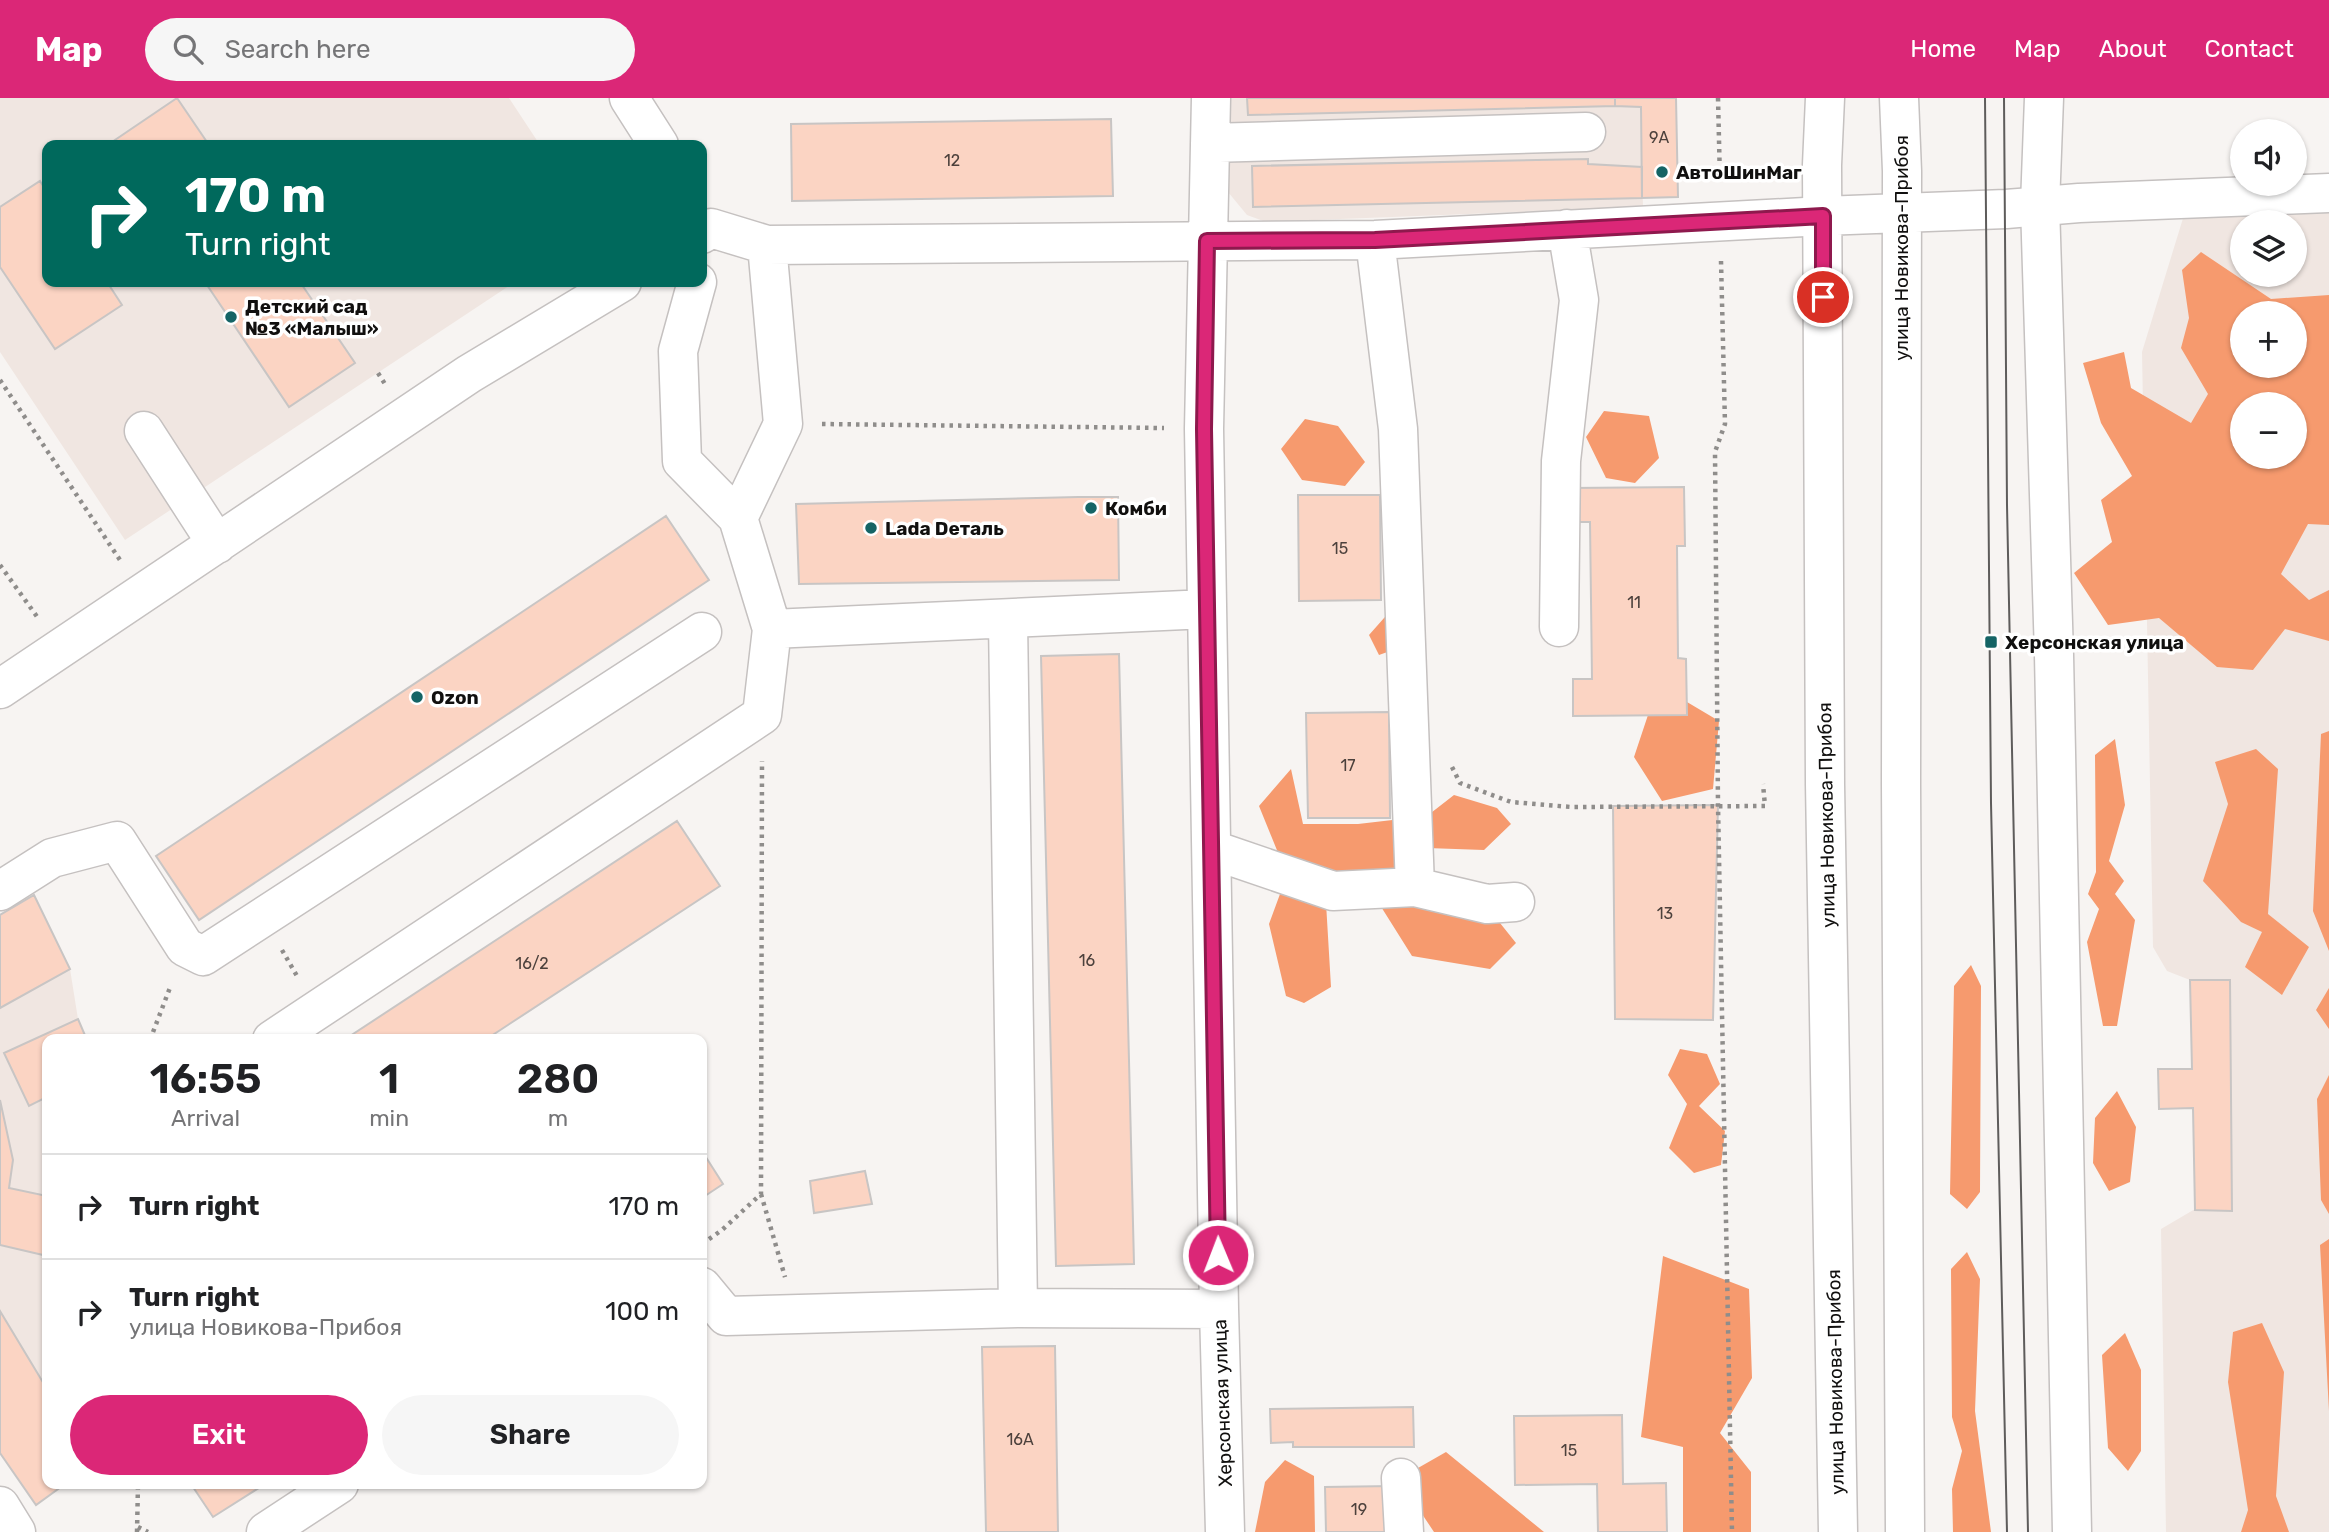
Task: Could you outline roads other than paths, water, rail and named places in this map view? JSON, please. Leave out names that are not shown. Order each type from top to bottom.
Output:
[{"type":"main road","points":[[629,98],[656,140]]},
{"type":"main road","name":"Херсонская улица","points":[[1211,98],[1204,429],[1225,1532]]},
{"type":"main road","points":[[1810,98],[1822,165]]},
{"type":"main road","name":"улица Новикова-Прибоя","points":[[1825,98],[1822,165],[1825,770],[1838,1532]]},
{"type":"main road","name":"улица Новикова-Прибоя","points":[[1899,98],[1902,171],[1901,812],[1905,1532]]},
{"type":"main road","points":[[1902,171],[1918,98]]},
{"type":"main road","points":[[2044,98],[2040,205],[2054,655],[2072,1532]]},
{"type":"main road","points":[[1210,143],[1586,132]]},
{"type":"main road","points":[[707,235],[767,245],[1375,240],[2006,209],[2040,205],[2329,193]]},
{"type":"main road","points":[[1559,627],[1561,461],[1579,300],[1567,229]]},
{"type":"main road","points":[[1375,240],[1398,429],[1415,887]]},
{"type":"main road","points":[[738,518],[783,424],[767,245]]},
{"type":"main road","points":[[0,689],[469,374],[614,287]]},
{"type":"main road","points":[[281,1034],[762,715],[772,629],[738,518],[682,461],[678,351],[696,287]]},
{"type":"main road","points":[[144,431],[216,544]]},
{"type":"main road","points":[[772,629],[1207,609]]},
{"type":"main road","points":[[1008,620],[1018,1308]]},
{"type":"main road","points":[[0,891],[51,858],[117,841],[185,947],[203,956],[702,632]]},
{"type":"main road","points":[[1213,850],[1333,891],[1415,887],[1487,904],[1516,902]]},
{"type":"main road","points":[[707,1292],[726,1316],[1018,1308],[1219,1309]]},
{"type":"main road","points":[[1401,1478],[1404,1532]]},
{"type":"main road","points":[[266,1532],[331,1489]]},
{"type":"main road","points":[[0,1506],[16,1532]]},
{"type":"tram line","points":[[1985,98],[1991,803],[2007,1532]]},
{"type":"tram line","points":[[2004,98],[2007,505],[2028,1532]]},
{"type":"place","name":"АвтоШинМаг","points":[[1662,172]]},
{"type":"place","name":"Детский сад №3 «Малыш»","points":[[231,317]]},
{"type":"place","name":"Комби","points":[[1091,508]]},
{"type":"place","name":"Lada Dеталь","points":[[871,528]]},
{"type":"place","name":"Херсонская улица","points":[[1991,642]]},
{"type":"place","name":"Ozon","points":[[417,697]]}]
